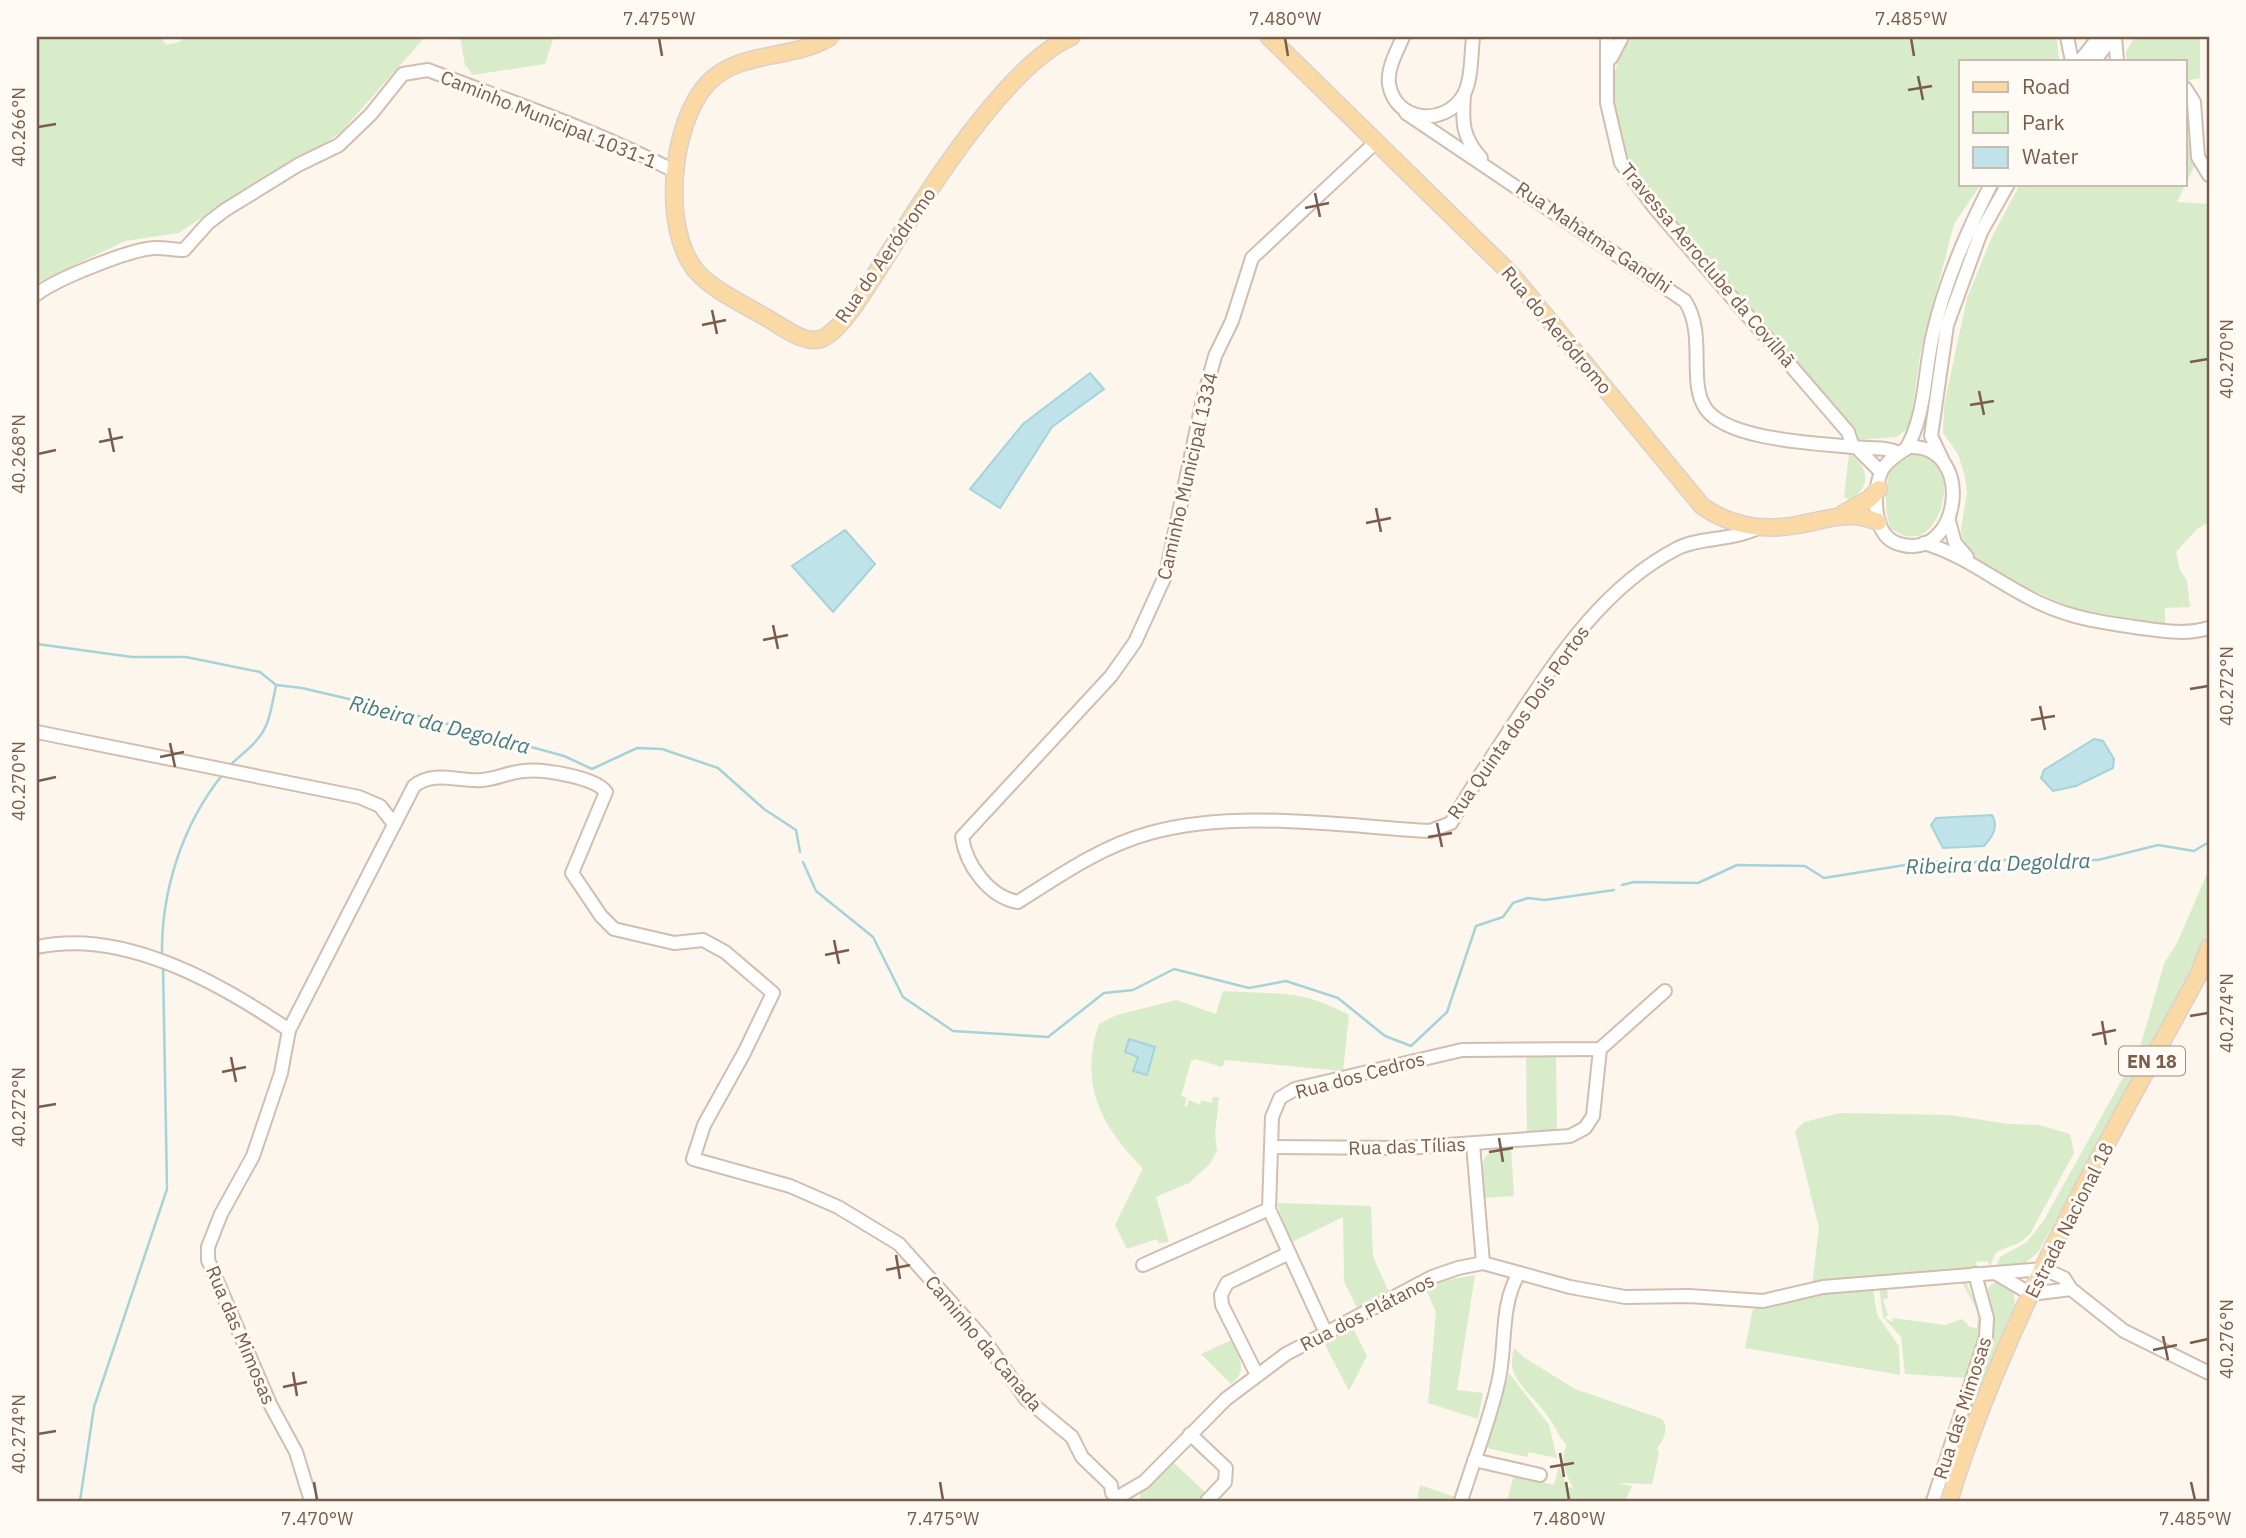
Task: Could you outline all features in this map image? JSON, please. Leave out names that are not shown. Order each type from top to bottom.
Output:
[{"type":"main road","name":"Rua do Aeródromo","points":[[830,37],[804,50],[733,64],[709,82],[695,100],[686,120],[676,172],[681,244],[698,274],[802,338],[815,340],[825,337],[850,310],[948,165],[999,100],[1046,50],[1071,37]]},
{"type":"main road","name":"Rua do Aeródromo","points":[[1269,37],[1511,274],[1702,506],[1732,523],[1760,527],[1797,525],[1856,514],[1878,522]]},
{"type":"main road","points":[[1840,515],[1869,499],[1879,489]]},
{"type":"main road","name":"Estrada Nacional 18","points":[[1949,1501],[1993,1381],[2031,1294],[2199,974],[2209,947]]},
{"type":"street","name":"Rua Mahatma Gandhi","points":[[1403,37],[1391,68],[1389,82],[1393,97],[1406,113],[1685,301],[1697,331],[1700,400],[1715,419],[1737,430],[1903,451]]},
{"type":"street","name":"Rua Mahatma Gandhi","points":[[1473,37],[1462,124],[1464,136],[1485,164]]},
{"type":"street","name":"Travessa Aeroclube da Covilhã","points":[[1618,37],[1609,66],[1607,103],[1610,127],[1625,171],[1848,432],[1855,447]]},
{"type":"street","points":[[2067,37],[2072,60]]},
{"type":"street","points":[[2081,60],[2099,37]]},
{"type":"street","points":[[2095,60],[2114,37]]},
{"type":"street","points":[[2114,37],[2117,60]]},
{"type":"street","name":"Caminho Municipal 1031-1","points":[[37,294],[54,281],[133,253],[157,248],[184,250],[208,223],[225,209],[298,165],[339,145],[371,114],[403,74],[415,70],[428,70],[511,101],[613,141],[676,172]]},
{"type":"street","points":[[2186,90],[2194,102],[2197,157],[2209,175]]},
{"type":"street","points":[[1406,113],[1425,117],[1443,114],[1464,94]]},
{"type":"street","name":"Caminho Municipal 1334","points":[[1015,902],[980,878],[970,862],[962,837],[1111,676],[1135,642],[1166,574],[1202,404],[1215,356],[1232,321],[1252,258],[1377,141]]},
{"type":"street","points":[[1949,521],[1936,539],[1915,546],[1898,544],[1885,536],[1878,522],[1881,472],[1903,451],[1916,433],[1933,333],[1958,251],[1990,186]]},
{"type":"street","points":[[1941,459],[1931,436],[1947,325],[1981,232],[2007,186]]},
{"type":"street","points":[[1855,447],[1881,472]]},
{"type":"street","points":[[1903,451],[1923,447],[1948,467],[1953,486],[1949,521],[1955,543],[1977,566]]},
{"type":"street","name":"Rua Quinta dos Dois Portos","points":[[1015,902],[1079,863],[1114,846],[1149,833],[1182,826],[1223,821],[1430,831],[1443,828],[1451,823],[1520,715],[1582,627],[1616,592],[1642,569],[1682,546],[1740,537],[1760,527]]},
{"type":"street","points":[[1924,543],[1945,549],[2066,615],[2169,632],[2192,633],[2209,628]]},
{"type":"street","points":[[37,732],[359,797],[380,806],[394,824]]},
{"type":"street","name":"Caminho da Canada","points":[[394,824],[414,786],[431,778],[483,780],[540,770],[603,788],[606,796],[572,873],[602,918],[617,930],[674,943],[703,940],[725,952],[773,993],[704,1125],[693,1159],[796,1188],[855,1216],[899,1244],[982,1336],[1026,1399],[1072,1437],[1082,1457],[1111,1485],[1115,1498]]},
{"type":"street","name":"Rua das Mimosas","points":[[311,1501],[296,1452],[270,1404],[208,1261],[208,1247],[221,1214],[253,1156],[281,1073],[289,1030],[394,824]]},
{"type":"street","points":[[37,947],[82,941],[178,966],[250,1003],[289,1030]]},
{"type":"street","points":[[1600,1049],[1665,991]]},
{"type":"street","name":"Rua das Tílias","points":[[1271,1147],[1357,1149],[1570,1136],[1585,1128],[1593,1116],[1600,1049]]},
{"type":"street","name":"Rua dos Cedros","points":[[1325,1331],[1287,1254],[1269,1209],[1272,1117],[1277,1104],[1295,1089],[1462,1050],[1600,1049]]},
{"type":"street","points":[[1473,1144],[1483,1264]]},
{"type":"street","points":[[1143,1265],[1269,1209]]},
{"type":"street","points":[[1256,1375],[1222,1305],[1223,1288],[1227,1283],[1287,1254]]},
{"type":"street","name":"Rua dos Plátanos","points":[[1115,1498],[1144,1482],[1226,1399],[1256,1375],[1325,1331],[1432,1277],[1483,1264],[1625,1297],[1689,1296],[1763,1301],[1824,1287],[2044,1269]]},
{"type":"street","points":[[2044,1269],[2064,1278],[2071,1289],[2124,1331],[2209,1373]]},
{"type":"street","points":[[1461,1501],[1498,1384],[1506,1310],[1511,1287],[1519,1273]]},
{"type":"street","name":"Rua das Mimosas","points":[[1933,1501],[1986,1337],[1987,1318],[1975,1274]]},
{"type":"street","points":[[1997,1274],[2031,1294],[2071,1289]]},
{"type":"street","points":[[1190,1434],[1226,1468],[1225,1482],[1208,1501]]},
{"type":"street","points":[[1474,1460],[1540,1475]]},
{"type":"green space","points":[[37,37],[161,37],[166,45],[179,42],[185,37],[425,37],[342,131],[323,145],[226,201],[179,233],[125,241],[37,283]]},
{"type":"green space","points":[[460,37],[554,37],[545,64],[473,75],[465,65]]},
{"type":"green space","points":[[1632,37],[2057,37],[2059,60],[1959,60],[1959,186],[1980,186],[1954,224],[1920,355],[1910,427],[1896,437],[1859,440],[1857,432],[1842,428],[1632,170],[1612,103],[1615,70]]},
{"type":"green space","points":[[2135,37],[2200,37],[2200,78],[2186,81],[2186,60],[2126,60],[2126,51]]},
{"type":"green space","points":[[2186,109],[2189,145],[2195,165],[2186,184]]},
{"type":"green space","points":[[2019,186],[2185,186],[2177,202],[2209,204],[2209,522],[2198,528],[2176,552],[2180,570],[2187,581],[2190,607],[2165,608],[2165,627],[2081,612],[2021,585],[1976,558],[1964,544],[1961,529],[1967,492],[1965,477],[1958,454],[1943,433],[1944,405],[1967,298],[1992,237]]},
{"type":"green space","points":[[1915,451],[1932,456],[1942,473],[1944,488],[1943,501],[1933,524],[1925,532],[1915,536],[1904,535],[1891,528],[1886,492],[1894,463]]},
{"type":"green space","points":[[1849,454],[1861,465],[1865,477],[1862,489],[1850,500],[1844,497]]},
{"type":"green space","points":[[2209,869],[2209,930],[2184,983],[2039,1251],[2023,1265],[2001,1268],[1997,1264],[2000,1257],[2027,1242],[2044,1220],[2140,1047],[2164,964],[2178,941]]},
{"type":"green space","points":[[1223,991],[1288,994],[1316,1000],[1349,1015],[1343,1071],[1225,1060],[1222,1067],[1195,1059],[1191,1061],[1181,1096],[1187,1098],[1184,1106],[1187,1107],[1189,1100],[1200,1105],[1201,1100],[1212,1103],[1213,1097],[1219,1097],[1215,1134],[1217,1151],[1210,1164],[1189,1183],[1156,1197],[1169,1242],[1159,1243],[1157,1239],[1127,1249],[1115,1225],[1143,1168],[1115,1136],[1097,1102],[1091,1065],[1099,1024],[1117,1015],[1176,1000],[1216,1014]]},
{"type":"green space","points":[[1526,1054],[1556,1054],[1557,1131],[1527,1132]]},
{"type":"green space","points":[[1840,1113],[1951,1115],[2008,1124],[2039,1125],[2070,1134],[2074,1153],[2030,1234],[2019,1243],[1996,1252],[1990,1266],[1987,1261],[1976,1262],[1977,1267],[1812,1286],[1819,1228],[1795,1131],[1804,1122]]},
{"type":"green space","points":[[1511,1147],[1514,1196],[1484,1198],[1482,1170],[1486,1157],[1491,1152]]},
{"type":"green space","points":[[1277,1203],[1371,1206],[1373,1257],[1389,1292],[1357,1308],[1344,1281],[1343,1217],[1290,1243]]},
{"type":"green space","points":[[1475,1275],[1457,1390],[1483,1393],[1478,1419],[1428,1403],[1436,1312],[1425,1288],[1442,1281]]},
{"type":"green space","points":[[1965,1280],[1972,1294],[1977,1310],[1962,1282]]},
{"type":"green space","points":[[1919,1283],[1887,1288],[1888,1298],[1883,1300],[1888,1315],[1885,1318],[1892,1322],[1893,1318],[1945,1325],[1962,1319],[1970,1327],[1977,1328],[1978,1315],[1976,1351],[1967,1378],[1905,1374],[1901,1337],[1883,1317],[1879,1287]]},
{"type":"green space","points":[[1993,1283],[2013,1289],[2015,1304],[1979,1389],[1946,1501],[1939,1501],[1992,1337],[1993,1325],[1986,1291]]},
{"type":"green space","points":[[1873,1289],[1877,1315],[1899,1346],[1900,1375],[1745,1348],[1754,1304],[1839,1290]]},
{"type":"green space","points":[[1352,1326],[1367,1356],[1349,1391],[1323,1341]]},
{"type":"green space","points":[[1231,1340],[1241,1369],[1231,1384],[1201,1354]]},
{"type":"green space","points":[[1514,1348],[1525,1358],[1575,1389],[1662,1419],[1666,1430],[1657,1448],[1659,1453],[1652,1484],[1617,1483],[1632,1486],[1625,1501],[1507,1501],[1514,1475],[1554,1485],[1559,1467],[1567,1487],[1573,1488],[1564,1461],[1567,1445],[1515,1375],[1512,1364]]},
{"type":"green space","points":[[1509,1373],[1549,1425],[1557,1458],[1529,1452],[1527,1457],[1487,1448]]},
{"type":"green space","points":[[1173,1462],[1206,1493],[1199,1501],[1140,1501],[1140,1492]]},
{"type":"green space","points":[[1420,1485],[1455,1497],[1453,1501],[1417,1501]]},
{"type":"water","points":[[1090,373],[1104,389],[1052,427],[1000,508],[970,489],[1023,424]]},
{"type":"water","points":[[845,530],[875,564],[833,612],[792,566]]},
{"type":"water","points":[[2094,739],[2103,741],[2114,759],[2113,768],[2076,786],[2053,791],[2041,778],[2044,770]]},
{"type":"water","points":[[1992,815],[1994,831],[1984,846],[1943,848],[1931,825],[1936,818]]},
{"type":"water","points":[[1129,1039],[1155,1047],[1147,1075],[1133,1071],[1138,1057],[1125,1052]]},
{"type":"waterway","name":"Ribeira da Degoldra","points":[[37,644],[132,657],[186,657],[260,672],[276,685],[302,688],[404,712],[564,756],[592,769],[637,748],[662,749],[718,768],[764,809],[796,830],[800,852]]},
{"type":"waterway","points":[[230,765],[263,731],[276,685]]},
{"type":"waterway","points":[[162,956],[165,907],[177,860],[196,815],[223,774]]},
{"type":"waterway","name":"Ribeira da Degoldra","points":[[1622,885],[1634,882],[1698,883],[1737,865],[1805,866],[1824,878],[1930,861],[1964,864],[1987,860],[2098,860],[2158,845],[2194,851],[2209,842]]},
{"type":"waterway","name":"Ribeira da Degoldra","points":[[803,862],[816,891],[873,937],[903,997],[953,1031],[1048,1037],[1104,993],[1133,990],[1174,969],[1249,988],[1286,981],[1338,998],[1385,1036],[1411,1046],[1447,1012],[1476,926],[1503,917],[1513,903],[1528,898],[1545,900],[1614,890]]},
{"type":"waterway","points":[[80,1501],[94,1407],[167,1189],[163,964]]}]
